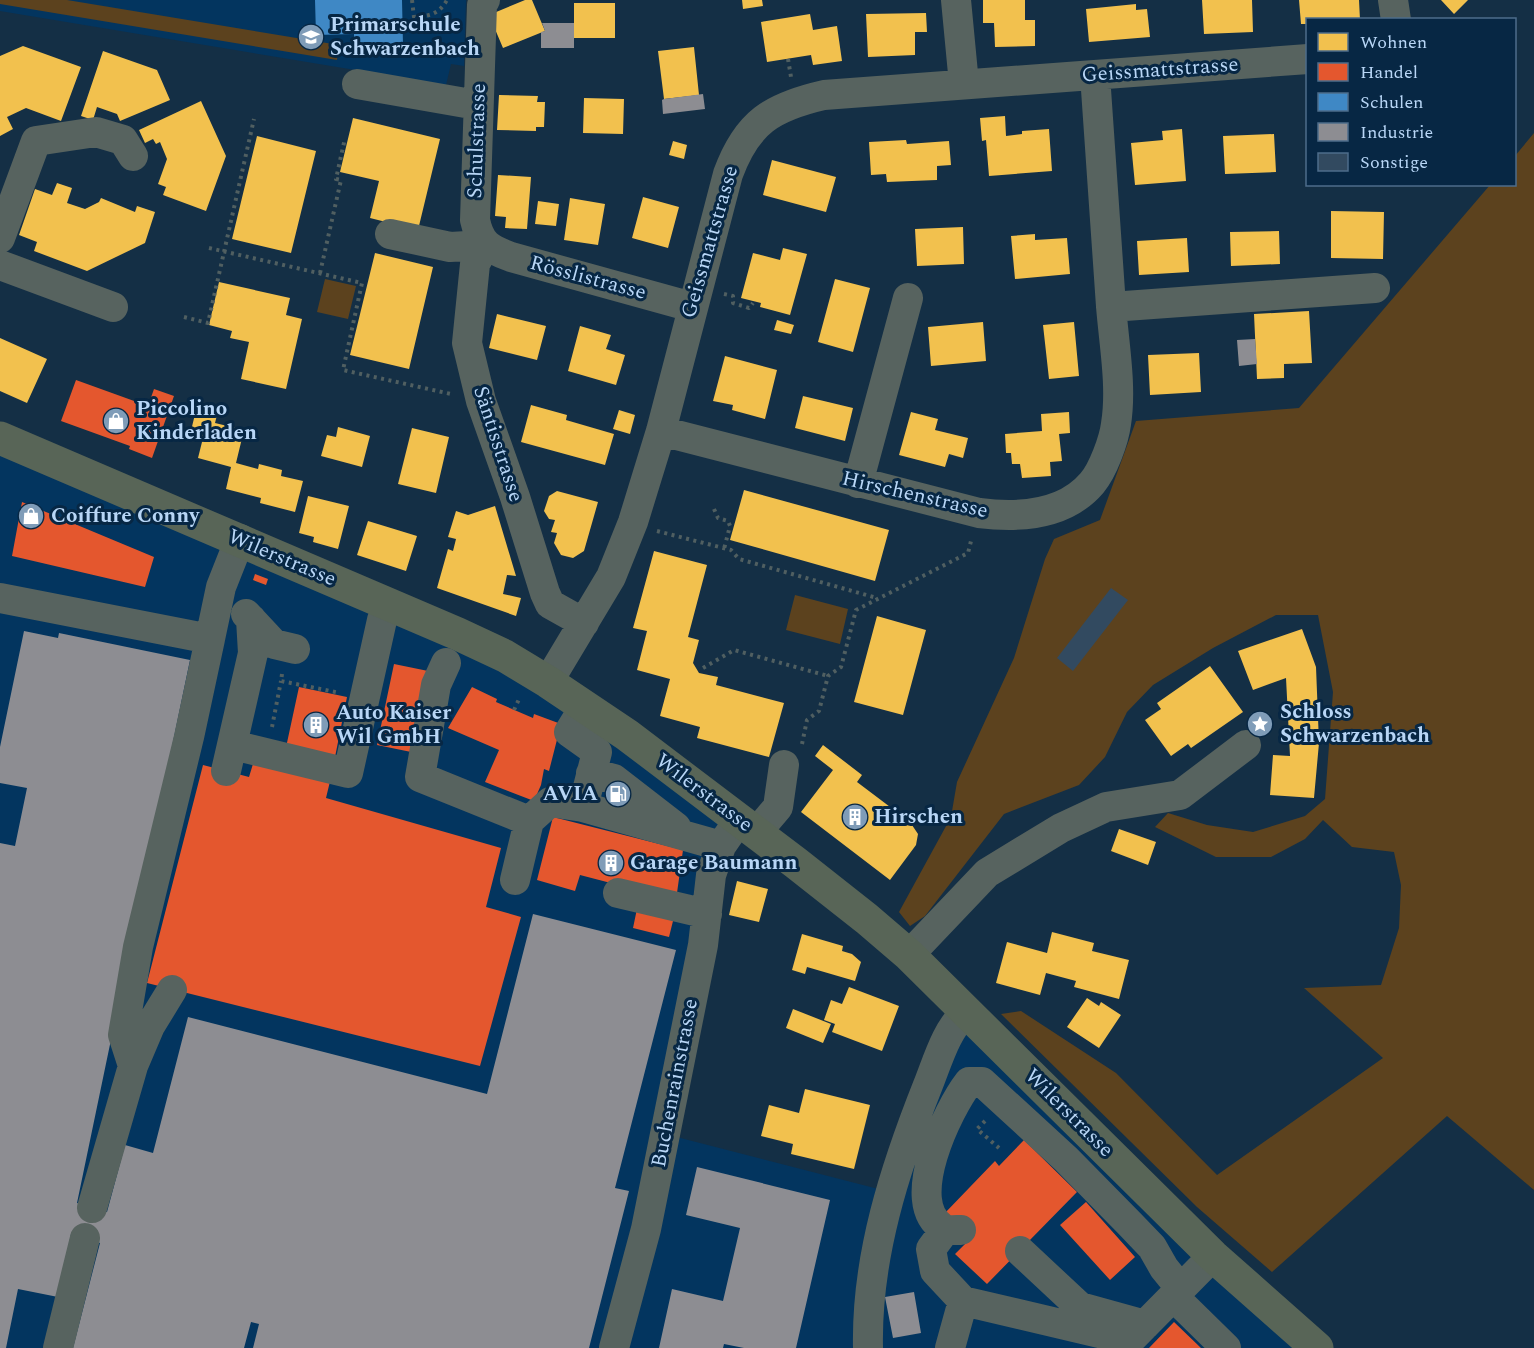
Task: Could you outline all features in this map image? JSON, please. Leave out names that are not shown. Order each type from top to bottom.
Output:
[{"type":"main road","name":"Wilerstrasse","points":[[0,438],[388,604],[452,649],[505,656],[627,735],[739,833],[849,905],[909,955],[1213,1256],[1317,1348]]},
{"type":"street","name":"Schulstrasse","points":[[485,0],[482,5],[474,220],[477,232],[485,245]]},
{"type":"street","points":[[956,0],[964,84]]},
{"type":"street","points":[[1393,0],[1396,18]]},
{"type":"street","name":"Geissmattstrasse","points":[[548,682],[611,577],[633,522],[661,431],[728,174],[736,152],[759,121],[797,101],[824,95],[1306,59]]},
{"type":"street","name":"Hirschenstrasse","points":[[661,431],[858,483],[997,515],[1042,513],[1067,504],[1093,483],[1109,451],[1116,424],[1117,393],[1095,75]]},
{"type":"street","points":[[357,84],[477,105]]},
{"type":"street","points":[[0,238],[17,182],[36,141],[96,132],[123,140],[133,156]]},
{"type":"street","points":[[390,234],[450,247],[485,245]]},
{"type":"street","name":"Rösslistrasse","points":[[485,245],[512,257],[692,307]]},
{"type":"street","name":"Säntisstrasse","points":[[485,245],[475,264],[467,343],[481,401],[550,604],[585,623]]},
{"type":"street","points":[[0,250],[80,280]]},
{"type":"street","points":[[0,265],[113,307]]},
{"type":"street","points":[[1111,306],[1375,288]]},
{"type":"street","points":[[858,483],[908,298]]},
{"type":"street","points":[[133,1066],[123,1035],[138,947],[199,693],[221,587],[240,539]]},
{"type":"street","points":[[221,587],[250,619],[284,646]]},
{"type":"street","points":[[0,598],[210,639]]},
{"type":"street","points":[[229,758],[267,753],[348,773],[367,664],[388,604]]},
{"type":"street","points":[[229,758],[253,653],[250,619]]},
{"type":"street","points":[[441,732],[449,688],[452,649]]},
{"type":"street","points":[[452,649],[436,686],[420,777],[529,821]]},
{"type":"street","points":[[199,693],[229,758]]},
{"type":"street","points":[[583,807],[597,752],[569,732],[585,706]]},
{"type":"street","points":[[909,955],[987,873],[1061,828],[1106,807],[1180,795],[1246,745]]},
{"type":"street","points":[[515,880],[529,821],[550,801],[583,807],[690,837],[739,833],[778,807],[792,759]]},
{"type":"street","points":[[591,773],[614,779],[690,837]]},
{"type":"street","name":"Buchenrainstrasse","points":[[614,1348],[646,1229],[703,945],[711,875],[739,833]]},
{"type":"street","points":[[618,893],[707,914]]},
{"type":"street","points":[[92,1208],[133,1066],[150,1026],[171,990]]},
{"type":"street","points":[[868,1348],[873,1273],[890,1192],[933,1071],[954,1023],[966,1012]]},
{"type":"street","points":[[1132,1338],[963,1301],[934,1271],[931,1249],[953,1230],[934,1221],[927,1204],[927,1184],[932,1156],[959,1096],[969,1083],[982,1082],[1066,1159],[1152,1247],[1177,1293],[1208,1342]]},
{"type":"street","points":[[58,1348],[85,1238]]},
{"type":"street","points":[[1020,1251],[1080,1307],[1132,1338]]},
{"type":"street","points":[[1132,1338],[1213,1256]]},
{"type":"street","points":[[950,1348],[963,1301]]},
{"type":"path","points":[[412,0],[414,17],[430,16],[441,9],[447,0]]},
{"type":"path","points":[[184,316],[208,323],[254,118]]},
{"type":"path","points":[[320,273],[341,180],[336,179],[345,138]]},
{"type":"path","points":[[209,248],[362,283],[343,370],[481,401]]},
{"type":"path","points":[[722,293],[732,296],[732,303],[749,308],[753,303]]},
{"type":"path","points":[[714,509],[718,518],[728,521],[730,526],[724,549]]},
{"type":"path","points":[[648,528],[730,550],[739,559],[879,599]]},
{"type":"path","points":[[792,759],[807,720],[819,711],[828,676],[841,667],[856,610],[968,553],[973,534]]},
{"type":"path","points":[[703,668],[734,650],[828,676]]},
{"type":"path","points":[[267,753],[281,681]]},
{"type":"shaded area","name":"Primarschule Schwarzenbach","points":[[0,0],[466,0],[464,66],[451,64],[446,85],[0,11]]},
{"type":"shaded area","points":[[0,0],[67,0],[339,45],[337,60],[0,4]]},
{"type":"shaded area","points":[[1534,133],[1534,1190],[1447,1116],[1272,1272],[1197,1207],[1001,1014],[1021,1011],[1116,1073],[1217,1175],[1383,1058],[1304,988],[1381,985],[1399,928],[1401,885],[1394,852],[1352,847],[1323,820],[1305,839],[1271,857],[1216,857],[1155,827],[1168,813],[1207,825],[1253,832],[1305,816],[1325,799],[1333,692],[1318,615],[1276,615],[1213,648],[1153,685],[1127,712],[1105,757],[1079,785],[1004,814],[925,916],[910,926],[899,912],[951,817],[957,782],[1014,658],[1045,559],[1054,539],[1100,520],[1136,421],[1299,408],[1489,186],[1516,186],[1516,155]]},
{"type":"shaded area","points":[[325,279],[356,286],[348,319],[317,312]]},
{"type":"shaded area","points":[[0,438],[458,634],[739,820],[665,1134],[890,1192],[954,1023],[1317,1348],[0,1348]]},
{"type":"shaded area","points":[[795,595],[848,609],[840,644],[786,630]]},
{"type":"building: Wohnen","points":[[525,0],[532,0],[545,31],[503,48],[489,15]]},
{"type":"building: Wohnen","points":[[742,0],[762,0],[763,6],[743,9]]},
{"type":"building: Wohnen","points":[[983,0],[1025,0],[1025,20],[1035,20],[1035,46],[995,47],[994,23],[983,23]]},
{"type":"building: Wohnen","points":[[1202,0],[1252,0],[1253,32],[1204,34]]},
{"type":"building: Wohnen","points":[[1299,0],[1359,0],[1360,18],[1306,18],[1306,24],[1301,24]]},
{"type":"building: Wohnen","points":[[1441,0],[1468,0],[1454,14]]},
{"type":"building: Wohnen","points":[[574,3],[615,3],[615,38],[574,38]]},
{"type":"building: Wohnen","points":[[1136,4],[1136,10],[1147,9],[1150,37],[1089,42],[1086,9]]},
{"type":"building: Wohnen","points":[[926,13],[927,32],[915,32],[915,55],[868,57],[866,14]]},
{"type":"building: Wohnen","points":[[810,14],[813,30],[837,26],[842,61],[813,65],[811,55],[767,62],[761,22]]},
{"type":"building: Wohnen","points":[[23,46],[81,67],[61,121],[26,108],[7,117],[13,129],[0,136],[0,56]]},
{"type":"building: Wohnen","points":[[694,47],[699,95],[664,99],[658,51]]},
{"type":"building: Wohnen","points":[[103,51],[157,70],[170,100],[120,121],[117,114],[97,107],[93,120],[81,116]]},
{"type":"building: Wohnen","points":[[499,95],[538,96],[537,102],[545,102],[544,127],[536,127],[536,131],[497,130]]},
{"type":"building: Wohnen","points":[[584,98],[624,99],[623,134],[583,133]]},
{"type":"building: Wohnen","points":[[201,101],[226,156],[206,211],[163,195],[166,187],[158,184],[167,159],[160,142],[156,144],[153,139],[145,143],[139,130]]},
{"type":"building: Wohnen","points":[[1005,116],[1006,136],[1022,134],[1022,131],[1049,129],[1052,171],[989,176],[986,140],[982,141],[980,118]]},
{"type":"building: Wohnen","points":[[353,118],[440,139],[418,230],[370,218],[379,181],[340,172]]},
{"type":"building: Wohnen","points":[[1182,129],[1186,181],[1135,185],[1131,143],[1163,140],[1162,131]]},
{"type":"building: Wohnen","points":[[1274,134],[1276,172],[1225,174],[1223,136]]},
{"type":"building: Wohnen","points":[[257,136],[316,151],[291,253],[232,239]]},
{"type":"building: Wohnen","points":[[906,140],[907,144],[949,141],[951,165],[937,166],[937,180],[887,182],[886,174],[871,175],[869,142]]},
{"type":"building: Wohnen","points":[[673,141],[687,145],[684,159],[669,155]]},
{"type":"building: Wohnen","points":[[772,160],[836,177],[826,212],[763,195]]},
{"type":"building: Wohnen","points":[[498,175],[531,177],[527,229],[505,228],[506,217],[495,216]]},
{"type":"building: Wohnen","points":[[57,183],[72,188],[67,203],[85,209],[99,202],[101,198],[135,212],[137,206],[155,212],[145,243],[87,271],[34,251],[37,242],[19,235],[35,189],[52,195]]},
{"type":"building: Wohnen","points":[[643,197],[679,207],[668,248],[632,238]]},
{"type":"building: Wohnen","points":[[570,198],[605,204],[598,245],[564,240]]},
{"type":"building: Wohnen","points":[[538,201],[559,204],[556,226],[535,224]]},
{"type":"building: Wohnen","points":[[1331,211],[1384,212],[1383,259],[1331,258]]},
{"type":"building: Wohnen","points":[[963,227],[964,264],[917,266],[915,229]]},
{"type":"building: Wohnen","points":[[1279,231],[1280,264],[1231,266],[1230,232]]},
{"type":"building: Wohnen","points":[[1035,234],[1035,240],[1067,238],[1070,274],[1015,279],[1011,236]]},
{"type":"building: Wohnen","points":[[1187,238],[1189,272],[1139,275],[1137,241]]},
{"type":"building: Wohnen","points":[[783,248],[807,254],[790,315],[760,307],[761,303],[741,298],[753,253],[780,260]]},
{"type":"building: Wohnen","points":[[375,253],[433,267],[409,369],[350,355]]},
{"type":"building: Wohnen","points":[[835,279],[870,288],[853,352],[818,342]]},
{"type":"building: Wohnen","points":[[219,282],[290,298],[286,315],[302,319],[286,389],[241,379],[249,342],[230,338],[232,331],[209,325]]},
{"type":"building: Wohnen","points":[[1309,311],[1312,363],[1284,364],[1284,378],[1257,379],[1254,314]]},
{"type":"building: Wohnen","points":[[497,314],[546,326],[537,360],[489,348]]},
{"type":"building: Wohnen","points":[[777,320],[794,325],[791,334],[774,330]]},
{"type":"building: Wohnen","points":[[983,322],[986,361],[931,366],[928,327]]},
{"type":"building: Wohnen","points":[[1074,322],[1079,376],[1049,379],[1043,325]]},
{"type":"building: Wohnen","points":[[580,326],[611,335],[606,349],[625,355],[616,385],[568,371]]},
{"type":"building: Wohnen","points":[[0,338],[47,359],[27,403],[0,391]]},
{"type":"building: Wohnen","points":[[1199,353],[1201,392],[1150,395],[1148,355]]},
{"type":"building: Wohnen","points":[[725,356],[777,370],[765,419],[732,410],[733,405],[713,401]]},
{"type":"building: Wohnen","points":[[803,396],[853,408],[845,441],[795,428]]},
{"type":"building: Wohnen","points":[[531,405],[567,415],[566,420],[614,434],[605,465],[521,442]]},
{"type":"building: Wohnen","points":[[196,410],[217,415],[215,423],[244,430],[236,463],[258,469],[259,464],[282,470],[281,476],[303,481],[295,512],[260,503],[261,498],[226,489],[231,467],[198,458],[202,442],[189,439]]},
{"type":"building: Wohnen","points":[[619,410],[635,415],[630,434],[613,429]]},
{"type":"building: Wohnen","points":[[911,412],[938,419],[935,430],[968,438],[963,458],[949,454],[945,467],[899,455]]},
{"type":"building: Wohnen","points":[[1069,412],[1070,433],[1059,434],[1062,461],[1050,462],[1051,476],[1022,478],[1020,464],[1012,464],[1011,453],[1006,453],[1005,434],[1042,431],[1041,414]]},
{"type":"building: Wohnen","points":[[338,427],[370,436],[362,467],[321,456],[327,435],[336,437]]},
{"type":"building: Wohnen","points":[[412,428],[449,437],[436,493],[398,484]]},
{"type":"building: Wohnen","points":[[744,490],[889,530],[875,581],[730,540]]},
{"type":"building: Wohnen","points":[[557,491],[598,502],[584,551],[573,558],[561,555],[554,543],[557,533],[551,532],[555,520],[549,519],[544,511],[549,496]]},
{"type":"building: Wohnen","points":[[308,496],[349,506],[338,549],[313,542],[314,537],[299,533]]},
{"type":"building: Wohnen","points":[[495,506],[516,576],[507,575],[503,594],[521,598],[516,616],[437,588],[448,549],[453,551],[456,539],[448,537],[456,511],[468,515]]},
{"type":"building: Wohnen","points":[[368,521],[417,536],[406,571],[357,555]]},
{"type":"building: Wohnen","points":[[654,551],[707,565],[688,637],[699,640],[693,663],[699,673],[718,677],[716,685],[784,703],[769,757],[697,738],[700,727],[660,716],[670,679],[637,670],[647,631],[633,628]]},
{"type":"building: Wohnen","points":[[877,616],[926,630],[903,715],[854,702]]},
{"type":"building: Wohnen","points":[[1302,629],[1316,667],[1319,743],[1314,798],[1270,795],[1273,755],[1290,756],[1286,678],[1253,690],[1238,651]]},
{"type":"building: Wohnen","points":[[1210,666],[1243,712],[1191,748],[1188,744],[1171,756],[1145,720],[1161,709],[1157,703]]},
{"type":"building: Wohnen","name":"Hirschen","points":[[823,745],[862,775],[857,782],[910,822],[918,834],[916,845],[890,880],[801,812],[833,770],[815,756]]},
{"type":"building: Wohnen","points":[[1119,829],[1156,842],[1148,865],[1111,851]]},
{"type":"building: Wohnen","points":[[737,881],[768,889],[759,922],[729,915]]},
{"type":"building: Wohnen","points":[[1052,932],[1094,943],[1092,951],[1129,960],[1119,999],[1074,987],[1076,981],[1046,973],[1040,995],[996,983],[1007,942],[1047,953]]},
{"type":"building: Wohnen","points":[[802,934],[843,946],[842,951],[852,954],[861,962],[855,981],[807,967],[805,974],[792,970]]},
{"type":"building: Wohnen","points":[[849,987],[899,1006],[882,1051],[832,1032],[835,1024],[824,1020],[831,1000],[842,1004]]},
{"type":"building: Wohnen","points":[[1087,998],[1099,1006],[1101,1002],[1121,1015],[1099,1048],[1067,1027]]},
{"type":"building: Wohnen","points":[[793,1009],[831,1024],[823,1043],[786,1028]]},
{"type":"building: Wohnen","points":[[805,1089],[870,1105],[854,1169],[791,1154],[793,1144],[761,1136],[769,1105],[799,1113]]},
{"type":"building: Handel","points":[[76,380],[148,406],[154,389],[174,396],[152,458],[129,449],[130,446],[61,421]]},
{"type":"building: Handel","points":[[22,502],[154,557],[145,587],[12,556]]},
{"type":"building: Handel","points":[[255,574],[268,579],[266,585],[253,580]]},
{"type":"building: Handel","points":[[394,664],[433,672],[416,753],[377,745]]},
{"type":"building: Handel","name":"Auto Kaiser Wil GmbH","points":[[299,687],[347,697],[334,762],[285,752]]},
{"type":"building: Handel","points":[[472,687],[497,699],[496,702],[533,718],[534,714],[561,724],[549,771],[544,769],[541,785],[534,801],[485,782],[499,750],[448,728]]},
{"type":"building: Handel","points":[[256,754],[332,773],[326,798],[501,848],[486,907],[521,917],[480,1066],[147,983],[203,765],[249,777]]},
{"type":"building: Handel","name":"Garage Baumann","points":[[553,817],[683,850],[676,900],[580,875],[575,891],[537,880]]},
{"type":"building: Handel","points":[[638,904],[675,913],[669,937],[633,928]]},
{"type":"building: Handel","points":[[1024,1140],[1077,1192],[987,1284],[955,1254],[970,1239],[944,1214],[995,1161],[999,1166]]},
{"type":"building: Handel","points":[[1086,1202],[1135,1257],[1110,1280],[1060,1225]]},
{"type":"building: Handel","points":[[1174,1322],[1201,1348],[1149,1348]]},
{"type":"building: Schulen","points":[[315,0],[402,0],[403,45],[354,46],[354,34],[316,35]]},
{"type":"building: Industrie","points":[[542,23],[574,23],[574,48],[541,48],[541,32],[545,31]]},
{"type":"building: Industrie","points":[[703,94],[705,109],[663,114],[662,100],[664,99]]},
{"type":"building: Industrie","points":[[1255,339],[1257,364],[1239,366],[1237,340]]},
{"type":"building: Industrie","points":[[24,631],[58,638],[59,633],[190,660],[77,1203],[107,1212],[125,1145],[153,1153],[188,1017],[487,1094],[533,914],[676,950],[615,1188],[629,1191],[589,1348],[253,1348],[259,1324],[251,1322],[244,1348],[73,1348],[100,1243],[71,1234],[58,1297],[18,1289],[6,1348],[0,1348],[0,843],[15,846],[27,788],[0,783],[0,747]]},
{"type":"building: Industrie","points":[[697,1167],[830,1200],[796,1348],[744,1348],[724,1344],[723,1348],[659,1348],[672,1289],[723,1301],[740,1228],[686,1215]]},
{"type":"building: Industrie","points":[[914,1292],[921,1333],[893,1338],[885,1297]]},
{"type":"building: Sonstige","points":[[1111,588],[1128,600],[1073,671],[1057,658]]},
{"type":"place","name":"Primarschule Schwarzenbach","points":[[311,37]]},
{"type":"place","name":"Piccolino Kinderladen","points":[[116,421]]},
{"type":"place","name":"Coiffure Conny","points":[[31,516]]},
{"type":"place","name":"Schloss Schwarzenbach","points":[[1260,724]]},
{"type":"place","name":"Auto Kaiser Wil GmbH","points":[[316,725]]},
{"type":"place","name":"AVIA","points":[[618,794]]},
{"type":"place","name":"Hirschen","points":[[855,817]]},
{"type":"place","name":"Garage Baumann","points":[[611,863]]}]
